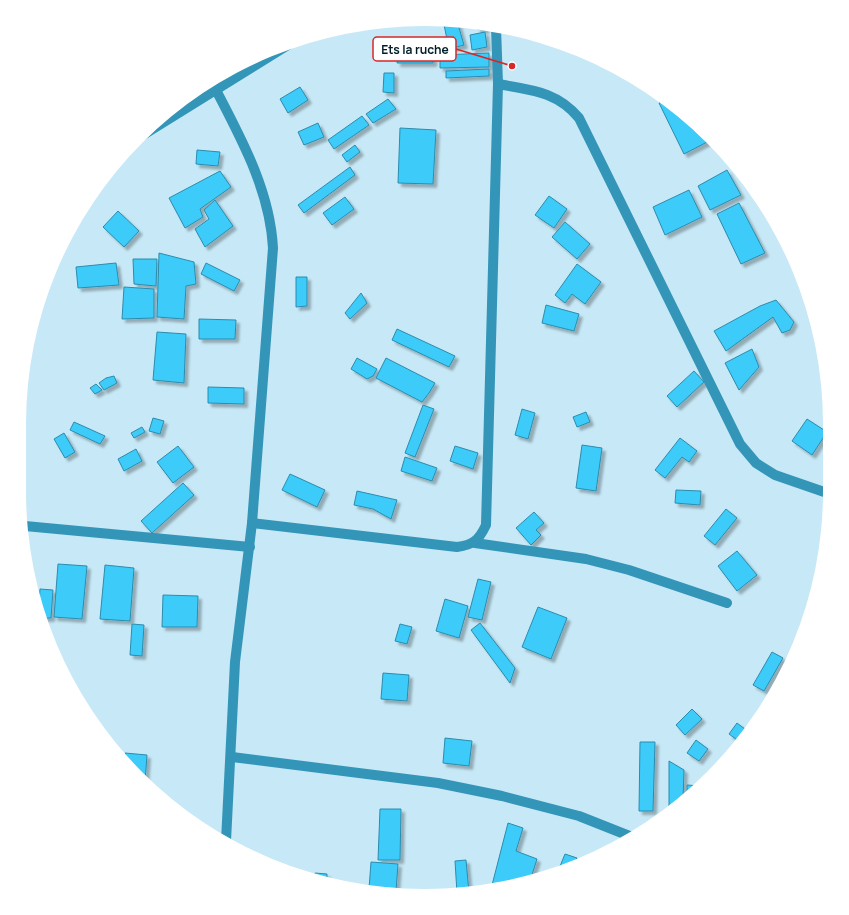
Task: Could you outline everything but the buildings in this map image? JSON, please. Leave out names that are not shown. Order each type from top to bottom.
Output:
[{"type":"street","points":[[252,523],[457,547],[468,546],[475,543],[481,536],[486,525],[498,84],[496,33]]},
{"type":"street","points":[[169,119],[266,59]]},
{"type":"street","points":[[498,84],[546,94],[560,99],[570,107],[579,118],[740,444],[756,463],[774,475],[823,492]]},
{"type":"street","points":[[216,90],[252,163],[269,212],[272,230],[271,287],[250,547],[235,662],[232,757],[226,837]]},
{"type":"street","points":[[28,526],[250,547]]},
{"type":"street","points":[[475,543],[586,559],[629,570],[727,604]]},
{"type":"street","points":[[232,757],[445,784],[502,796],[579,816],[626,835]]},
{"type":"place","name":"Ets la ruche","points":[[512,66]]}]
